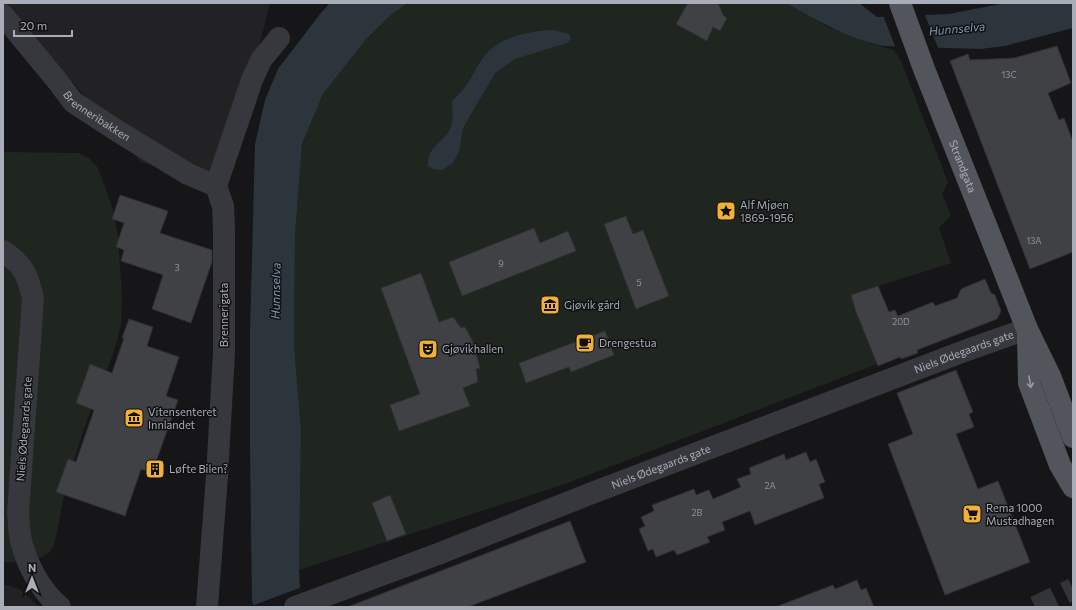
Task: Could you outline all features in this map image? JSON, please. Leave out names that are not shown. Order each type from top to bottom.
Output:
[{"type":"main road","name":"Strandgata","points":[[900,3],[924,69],[1027,329],[1050,376],[1073,437]]},
{"type":"main road","name":"Strandgata","points":[[1027,329],[1029,383],[1060,465],[1073,487]]},
{"type":"street","name":"Brenneribakken","points":[[3,15],[73,102],[188,174],[216,186]]},
{"type":"street","points":[[216,186],[252,80],[261,60],[279,38]]},
{"type":"street","name":"Brennerigata","points":[[207,607],[218,469],[224,352],[223,206],[216,186]]},
{"type":"street","name":"Niels Ødegaards gate","points":[[3,251],[18,262],[29,279],[33,298],[18,513],[21,540],[28,561],[36,576],[51,600],[60,607]]},
{"type":"street","name":"Niels Ødegaards gate","points":[[302,604],[438,554],[592,493],[967,350],[1027,329]]},
{"type":"shaded area","points":[[5,3],[270,3],[226,180],[141,162]]},
{"type":"shaded area","name":"Gjøvik gård","points":[[408,3],[786,3],[828,27],[870,43],[894,50],[901,61],[948,182],[942,194],[951,215],[939,228],[951,263],[851,295],[856,312],[877,364],[565,484],[299,570],[301,430],[294,345],[295,234],[302,144],[323,94],[367,38],[392,14]]},
{"type":"shaded area","points":[[3,152],[79,153],[89,158],[98,168],[112,206],[118,235],[122,296],[121,326],[112,357],[85,426],[67,481],[55,542],[50,552],[42,557],[21,562],[3,562]]},
{"type":"shaded area","points":[[3,585],[8,585],[21,590],[39,607],[3,607]]},
{"type":"water","name":"Hunnselva","points":[[330,3],[408,3],[392,14],[367,38],[323,94],[302,144],[295,235],[294,345],[301,430],[299,570],[301,607],[254,607],[252,601],[250,334],[255,144],[265,100],[278,69]]},
{"type":"water","name":"Hunnselva","points":[[786,3],[859,3],[877,17],[949,14],[1005,3],[1073,3],[1073,28],[1005,46],[980,49],[883,46],[845,34]]},
{"type":"water","points":[[553,30],[569,34],[571,39],[567,43],[515,59],[495,73],[463,128],[459,152],[452,164],[442,170],[433,169],[428,166],[430,153],[450,129],[452,119],[452,101],[465,87],[489,51],[505,40],[514,36]]},
{"type":"pier","points":[[924,13],[939,50],[896,49],[883,15]]},
{"type":"pier","points":[[302,587],[303,607],[251,606]]},
{"type":"building","points":[[688,3],[718,3],[723,15],[727,18],[720,31],[713,27],[707,41],[676,24]]},
{"type":"building","points":[[1057,46],[1071,83],[1048,93],[1059,120],[1064,118],[1073,142],[1073,252],[1030,269],[950,61],[968,54],[970,60],[1014,58]]},
{"type":"building","points":[[120,195],[168,211],[160,233],[212,250],[212,262],[191,323],[152,309],[163,275],[121,261],[124,250],[116,247],[124,223],[112,219]]},
{"type":"building","points":[[626,216],[633,234],[643,230],[669,296],[636,309],[604,224]]},
{"type":"building","points":[[534,228],[540,243],[568,231],[576,251],[462,296],[449,262]]},
{"type":"building","points":[[421,273],[439,322],[453,317],[461,328],[465,327],[473,342],[480,368],[476,369],[478,382],[463,388],[470,406],[399,431],[390,405],[420,394],[381,288]]},
{"type":"building","points":[[985,279],[991,293],[995,295],[1001,311],[997,319],[917,350],[918,353],[901,359],[900,357],[878,366],[856,312],[851,295],[878,286],[889,312],[895,310],[898,316],[933,302],[935,306],[957,298],[961,289]]},
{"type":"building","name":"Vitensenteret Innlandet","points":[[129,319],[153,327],[147,346],[179,357],[166,396],[178,400],[152,473],[141,469],[125,516],[56,492],[68,459],[76,462],[94,410],[76,403],[90,364],[112,373]]},
{"type":"building","points":[[605,331],[614,355],[571,372],[569,367],[526,383],[519,363]]},
{"type":"building","points":[[956,370],[973,412],[969,414],[974,427],[956,434],[978,489],[998,481],[1030,562],[945,595],[888,444],[913,434],[897,393]]},
{"type":"building","points":[[806,452],[810,462],[816,459],[825,482],[819,484],[824,498],[755,525],[750,511],[722,522],[725,530],[707,537],[710,542],[677,555],[674,550],[656,557],[653,549],[648,551],[639,529],[645,526],[641,517],[654,511],[652,505],[694,489],[696,495],[709,490],[713,499],[741,487],[737,479],[751,474],[749,468],[784,454],[786,460]]},
{"type":"building","points":[[390,495],[406,534],[387,541],[372,503]]},
{"type":"building","points":[[570,521],[586,562],[468,607],[350,607],[350,606]]},
{"type":"building","points":[[857,580],[861,590],[866,588],[874,607],[778,607],[833,585],[835,589]]},
{"type":"tunnel","points":[[1035,607],[1073,589]]},
{"type":"place","name":"Alf Mjøen 1869-1956","points":[[726,211]]},
{"type":"place","name":"Gjøvik gård","points":[[550,305]]},
{"type":"place","name":"Drengestua","points":[[585,343]]},
{"type":"place","name":"Gjøvikhallen","points":[[428,349]]},
{"type":"place","name":"Vitensenteret Innlandet","points":[[134,418]]},
{"type":"place","name":"Løfte Bilen?","points":[[155,469]]},
{"type":"place","name":"Rema 1000 Mustadhagen","points":[[972,514]]}]
